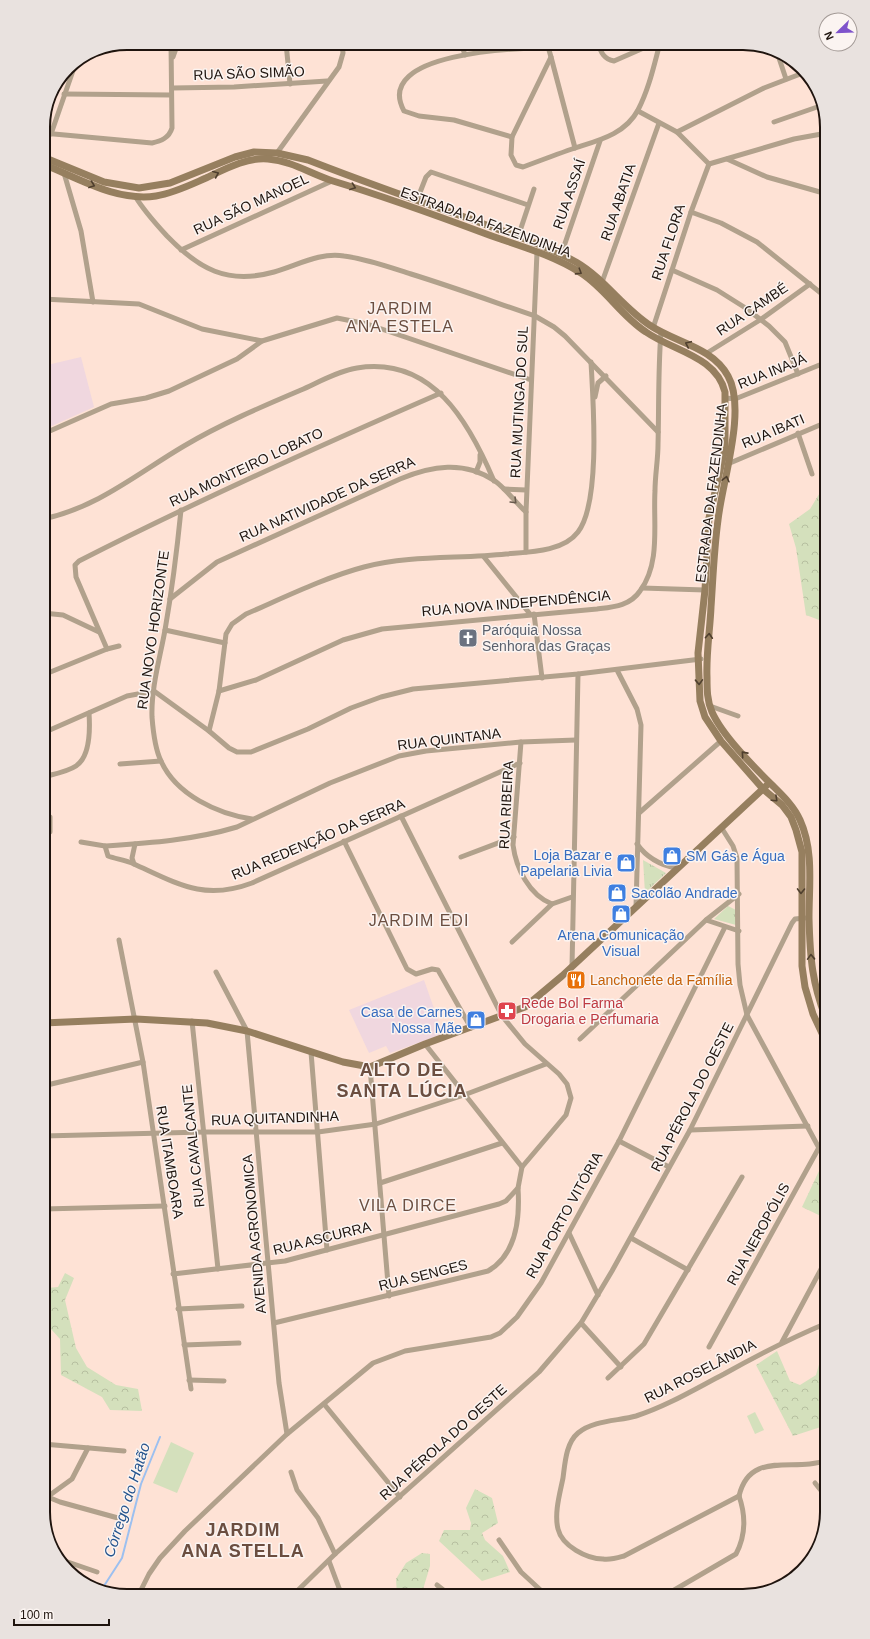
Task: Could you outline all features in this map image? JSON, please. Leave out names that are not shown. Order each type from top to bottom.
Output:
[{"type":"main road","name":"ESTRADA DA FAZENDINHA","points":[[50,160],[97,180],[129,187],[148,188],[170,183],[244,154],[254,152],[277,153],[308,160],[518,237],[561,255],[584,267],[628,309],[653,328],[707,353],[717,361],[728,376],[735,399],[730,463],[718,517],[708,658],[707,694],[710,706],[722,729],[770,784],[792,806],[804,830],[809,849],[809,918],[814,983],[820,1001]]},
{"type":"main road","name":"ESTRADA DA FAZENDINHA","points":[[50,167],[95,187],[135,196],[151,196],[169,193],[234,166],[260,159],[288,163],[332,181],[537,252],[570,267],[601,284],[628,318],[647,334],[702,361],[716,372],[723,384],[726,398],[725,449],[710,518],[698,659],[702,709],[721,741],[763,789],[782,805],[796,830],[802,852],[802,966],[805,988],[814,1019],[820,1031]]},
{"type":"main road","points":[[129,187],[135,196]]},
{"type":"main road","points":[[50,1023],[136,1019],[192,1021],[247,1032],[343,1062],[370,1067],[425,1044],[525,1007],[572,967],[636,908],[676,868],[770,784]]},
{"type":"street","points":[[71,75],[51,134],[152,143],[164,139],[171,133],[171,50]]},
{"type":"street","points":[[171,60],[175,50]]},
{"type":"street","points":[[287,50],[290,84]]},
{"type":"street","points":[[277,153],[342,62],[342,50]]},
{"type":"street","points":[[463,50],[464,55]]},
{"type":"street","points":[[506,50],[464,55],[420,68],[412,72],[405,79],[402,86],[401,102],[404,111],[419,116],[454,120],[512,137]]},
{"type":"street","points":[[549,50],[575,148]]},
{"type":"street","points":[[601,50],[603,56],[608,60],[614,61],[639,50]]},
{"type":"street","points":[[551,58],[512,137],[511,155],[512,161],[516,165],[523,166],[600,141],[627,123],[638,111],[658,50]]},
{"type":"street","points":[[779,59],[786,79]]},
{"type":"street","points":[[676,132],[764,88],[799,74]]},
{"type":"street","name":"RUA SÃO SIMÃO","points":[[172,88],[290,84],[327,81]]},
{"type":"street","points":[[64,94],[171,95]]},
{"type":"street","points":[[774,122],[817,107]]},
{"type":"street","points":[[638,111],[676,132],[709,164],[794,138],[820,134]]},
{"type":"street","name":"RUA ABATIA","points":[[601,284],[659,123]]},
{"type":"street","name":"RUA ASSAÍ","points":[[561,255],[600,141]]},
{"type":"street","points":[[727,159],[767,177],[820,192]]},
{"type":"street","name":"RUA FLORA","points":[[653,328],[691,212],[709,164]]},
{"type":"street","points":[[417,200],[426,176],[432,172],[528,205]]},
{"type":"street","points":[[64,173],[81,231],[94,302]]},
{"type":"street","name":"RUA SÃO MANOEL","points":[[181,250],[332,181]]},
{"type":"street","points":[[518,237],[534,189]]},
{"type":"street","points":[[135,196],[146,212],[194,262],[221,274],[245,277],[264,274],[331,254],[345,256],[405,272],[535,316],[554,327],[606,376],[658,432]]},
{"type":"street","points":[[691,212],[722,223],[758,242],[820,292]]},
{"type":"street","name":"RUA MUTINGA DO SUL","points":[[526,552],[526,490],[537,252]]},
{"type":"street","points":[[672,270],[717,290],[779,335],[785,342],[798,374]]},
{"type":"street","name":"RUA CAMBÉ","points":[[707,353],[760,320],[810,284]]},
{"type":"street","points":[[50,300],[139,304],[195,327],[262,341]]},
{"type":"street","points":[[50,431],[111,404],[146,398],[169,391],[237,360],[262,341],[337,318],[367,324],[531,380]]},
{"type":"street","name":"RUA NOVA INDEPENDÊNCIA","points":[[219,692],[256,680],[343,640],[382,629],[617,606],[634,598],[642,588],[650,572],[654,554],[661,332]]},
{"type":"street","points":[[209,731],[219,692],[228,629],[246,614],[364,567],[419,560],[484,557],[548,549],[564,544],[575,536],[584,523],[588,513],[592,476],[594,400],[593,364]]},
{"type":"street","name":"RUA INAJÁ","points":[[726,398],[735,399],[820,365]]},
{"type":"street","points":[[50,518],[68,514],[87,506],[211,431],[348,370],[372,367],[403,371],[427,382],[441,393],[454,408],[494,481]]},
{"type":"street","points":[[594,400],[598,383],[606,376]]},
{"type":"street","name":"RUA MONTEIRO LOBATO","points":[[99,632],[76,577],[76,565],[79,561],[181,510],[308,451],[441,393]]},
{"type":"street","points":[[647,419],[658,418]]},
{"type":"street","name":"RUA IBATI","points":[[730,463],[820,425]]},
{"type":"street","points":[[798,433],[812,474]]},
{"type":"street","points":[[476,472],[480,462],[480,454]]},
{"type":"street","name":"RUA NATIVIDADE DA SERRA","points":[[170,599],[217,562],[410,475],[443,466],[476,472],[494,481],[504,489],[526,512]]},
{"type":"street","points":[[504,489],[526,490]]},
{"type":"street","name":"RUA NOVO HORIZONTE","points":[[181,510],[170,599],[154,691],[152,716],[161,761],[177,784],[187,793],[222,812],[252,820]]},
{"type":"street","points":[[484,557],[532,614],[542,678]]},
{"type":"street","points":[[642,588],[705,590]]},
{"type":"street","points":[[50,614],[63,615],[99,632],[107,649]]},
{"type":"street","points":[[165,630],[225,642]]},
{"type":"street","points":[[50,672],[107,649],[119,646]]},
{"type":"street","points":[[50,729],[127,696],[154,691],[237,752],[252,752],[308,729],[351,708],[390,694],[413,689],[542,678],[708,658]]},
{"type":"street","points":[[617,670],[637,709],[641,726],[636,908]]},
{"type":"street","points":[[572,967],[572,897],[578,674]]},
{"type":"street","points":[[710,706],[738,716]]},
{"type":"street","points":[[50,775],[74,768],[82,761],[88,738],[89,712]]},
{"type":"street","name":"RUA QUINTANA","points":[[105,846],[135,844],[210,834],[237,827],[330,783],[389,759],[410,753],[521,742],[576,740]]},
{"type":"street","points":[[639,813],[721,741]]},
{"type":"street","name":"RUA RIBEIRA","points":[[521,742],[514,856],[526,881],[542,900],[552,904]]},
{"type":"street","points":[[120,764],[161,761]]},
{"type":"street","name":"RUA REDENÇÃO DA SERRA","points":[[105,846],[108,856],[134,864],[175,883],[212,892],[230,890],[252,883],[520,763]]},
{"type":"street","points":[[401,816],[502,1016],[516,1034],[546,1064],[559,1074],[567,1084],[571,1098],[570,1106],[558,1126],[522,1167],[518,1188]]},
{"type":"street","points":[[50,817],[50,832]]},
{"type":"street","points":[[721,828],[733,846],[737,858],[739,931],[738,964],[740,985],[747,1015],[819,1148]]},
{"type":"street","points":[[461,857],[514,837]]},
{"type":"street","points":[[344,841],[407,969],[416,974],[432,969],[438,970],[471,1028]]},
{"type":"street","points":[[81,842],[105,846]]},
{"type":"street","points":[[637,843],[642,852],[650,859],[676,868]]},
{"type":"street","points":[[134,864],[132,858],[135,844]]},
{"type":"street","points":[[580,1039],[706,920],[738,894]]},
{"type":"street","points":[[512,942],[552,904],[572,897]]},
{"type":"street","points":[[801,918],[809,918]]},
{"type":"street","name":"RUA PÉROLA DO OESTE","points":[[299,1589],[335,1554],[539,1372],[581,1323],[631,1238],[690,1130],[792,923],[795,919],[801,918]]},
{"type":"street","points":[[706,920],[739,931]]},
{"type":"street","name":"RUA PORTO VITÓRIA","points":[[142,1589],[149,1574],[169,1546],[287,1434],[373,1363],[405,1351],[477,1340],[500,1333],[517,1317],[529,1303],[619,1141],[724,927]]},
{"type":"street","name":"RUA ITAMBOARA","points":[[119,940],[136,1019],[143,1062],[152,1134],[165,1206],[173,1274],[190,1390]]},
{"type":"street","points":[[216,972],[247,1032]]},
{"type":"street","name":"RUA CAVALCANTE","points":[[192,1021],[218,1269]]},
{"type":"street","name":"AVENIDA AGRONOMICA","points":[[247,1032],[279,1383],[287,1434]]},
{"type":"street","points":[[425,1044],[522,1167]]},
{"type":"street","points":[[311,1052],[327,1250]]},
{"type":"street","points":[[50,1084],[143,1062]]},
{"type":"street","name":"RUA QUITANDINHA","points":[[50,1136],[204,1132],[318,1132],[376,1124],[464,1095],[546,1064]]},
{"type":"street","points":[[370,1067],[376,1124],[389,1296]]},
{"type":"street","points":[[690,1130],[808,1126]]},
{"type":"street","points":[[619,1141],[669,1167]]},
{"type":"street","points":[[380,1183],[502,1143]]},
{"type":"street","name":"RUA NEROPÓLIS","points":[[709,1347],[819,1148]]},
{"type":"street","points":[[608,1378],[644,1344],[742,1177]]},
{"type":"street","name":"RUA ASCURRA","points":[[173,1274],[268,1264],[327,1250],[499,1204],[506,1201],[518,1188]]},
{"type":"street","name":"RUA SENGES","points":[[274,1323],[389,1296],[488,1270],[496,1266],[506,1255],[514,1233],[518,1208],[518,1188]]},
{"type":"street","points":[[50,1208],[165,1206]]},
{"type":"street","points":[[568,1233],[598,1295]]},
{"type":"street","points":[[631,1238],[688,1270]]},
{"type":"street","points":[[782,1342],[820,1271]]},
{"type":"street","points":[[178,1309],[242,1306]]},
{"type":"street","points":[[581,1323],[621,1366]]},
{"type":"street","name":"RUA ROSELÂNDIA","points":[[739,1496],[624,1556],[611,1559],[593,1558],[581,1552],[569,1545],[562,1538],[558,1529],[558,1510],[566,1458],[572,1440],[578,1432],[595,1424],[637,1416],[674,1400],[782,1342],[820,1326]]},
{"type":"street","points":[[184,1345],[239,1343]]},
{"type":"street","points":[[189,1380],[224,1381]]},
{"type":"street","points":[[324,1404],[400,1497]]},
{"type":"street","points":[[50,1445],[124,1450]]},
{"type":"street","points":[[50,1494],[63,1487],[72,1479],[88,1448]]},
{"type":"street","points":[[676,1589],[736,1554],[741,1544],[744,1526],[743,1509],[739,1496],[741,1487],[746,1479],[767,1466],[774,1464],[809,1466],[820,1462]]},
{"type":"street","points":[[291,1472],[297,1490],[318,1518],[335,1554]]},
{"type":"street","points":[[815,1483],[820,1489]]},
{"type":"street","points":[[50,1499],[118,1518]]},
{"type":"street","points":[[499,1540],[521,1572],[539,1589]]},
{"type":"street","points":[[328,1561],[339,1589]]},
{"type":"street","points":[[70,1563],[97,1572]]},
{"type":"street","points":[[437,1585],[442,1589]]},
{"type":"shaded area","points":[[81,357],[94,407],[50,427],[50,364]]},
{"type":"shaded area","points":[[424,980],[443,1034],[390,1053],[386,1046],[369,1053],[349,1010]]},
{"type":"green space","points":[[820,493],[820,620],[806,615],[796,548],[789,524],[810,509]]},
{"type":"green space","points":[[643,860],[666,873],[645,893]]},
{"type":"green space","points":[[728,906],[736,910],[736,925],[714,919]]},
{"type":"green space","points":[[820,1169],[820,1216],[802,1207]]},
{"type":"green space","points":[[65,1273],[74,1278],[65,1300],[76,1348],[87,1367],[116,1385],[138,1389],[142,1411],[110,1410],[102,1397],[61,1375],[60,1339],[50,1328],[50,1288],[58,1287]]},
{"type":"green space","points":[[777,1351],[790,1381],[800,1385],[816,1375],[820,1361],[820,1427],[793,1436],[756,1365]]},
{"type":"green space","points":[[755,1412],[764,1430],[755,1434],[747,1416]]},
{"type":"green space","points":[[171,1442],[194,1453],[177,1493],[153,1483]]},
{"type":"green space","points":[[475,1489],[492,1498],[498,1523],[482,1533],[485,1540],[503,1556],[510,1572],[482,1581],[439,1541],[444,1530],[470,1530],[471,1523],[466,1508]]},
{"type":"green space","points":[[422,1553],[430,1554],[430,1566],[423,1589],[397,1589],[396,1579],[406,1563]]},
{"type":"waterway","name":"Córrego do Hatão","points":[[104,1586],[122,1558],[141,1484],[160,1437]]},
{"type":"place","name":"Paróquia Nossa Senhora das Graças","points":[[468,638]]},
{"type":"place","name":"SM Gás e Água","points":[[672,856]]},
{"type":"place","name":"Loja Bazar e Papelaria Livia","points":[[626,863]]},
{"type":"place","name":"Sacolão Andrade","points":[[617,893]]},
{"type":"place","name":"Arena Comunicação Visual","points":[[621,914]]},
{"type":"place","name":"Lanchonete da Família","points":[[576,980]]},
{"type":"place","name":"Rede Bol Farma Drogaria e Perfumaria","points":[[507,1011]]},
{"type":"place","name":"Casa de Carnes Nossa Mãe","points":[[476,1020]]},
{"type":"district","name":"JARDIM ANA ESTELA","points":[[400,317]]},
{"type":"district","name":"JARDIM EDI","points":[[419,920]]},
{"type":"district","name":"ALTO DE SANTA LÚCIA","points":[[402,1080]]},
{"type":"district","name":"VILA DIRCE","points":[[408,1205]]},
{"type":"district","name":"JARDIM ANA STELLA","points":[[243,1540]]}]
